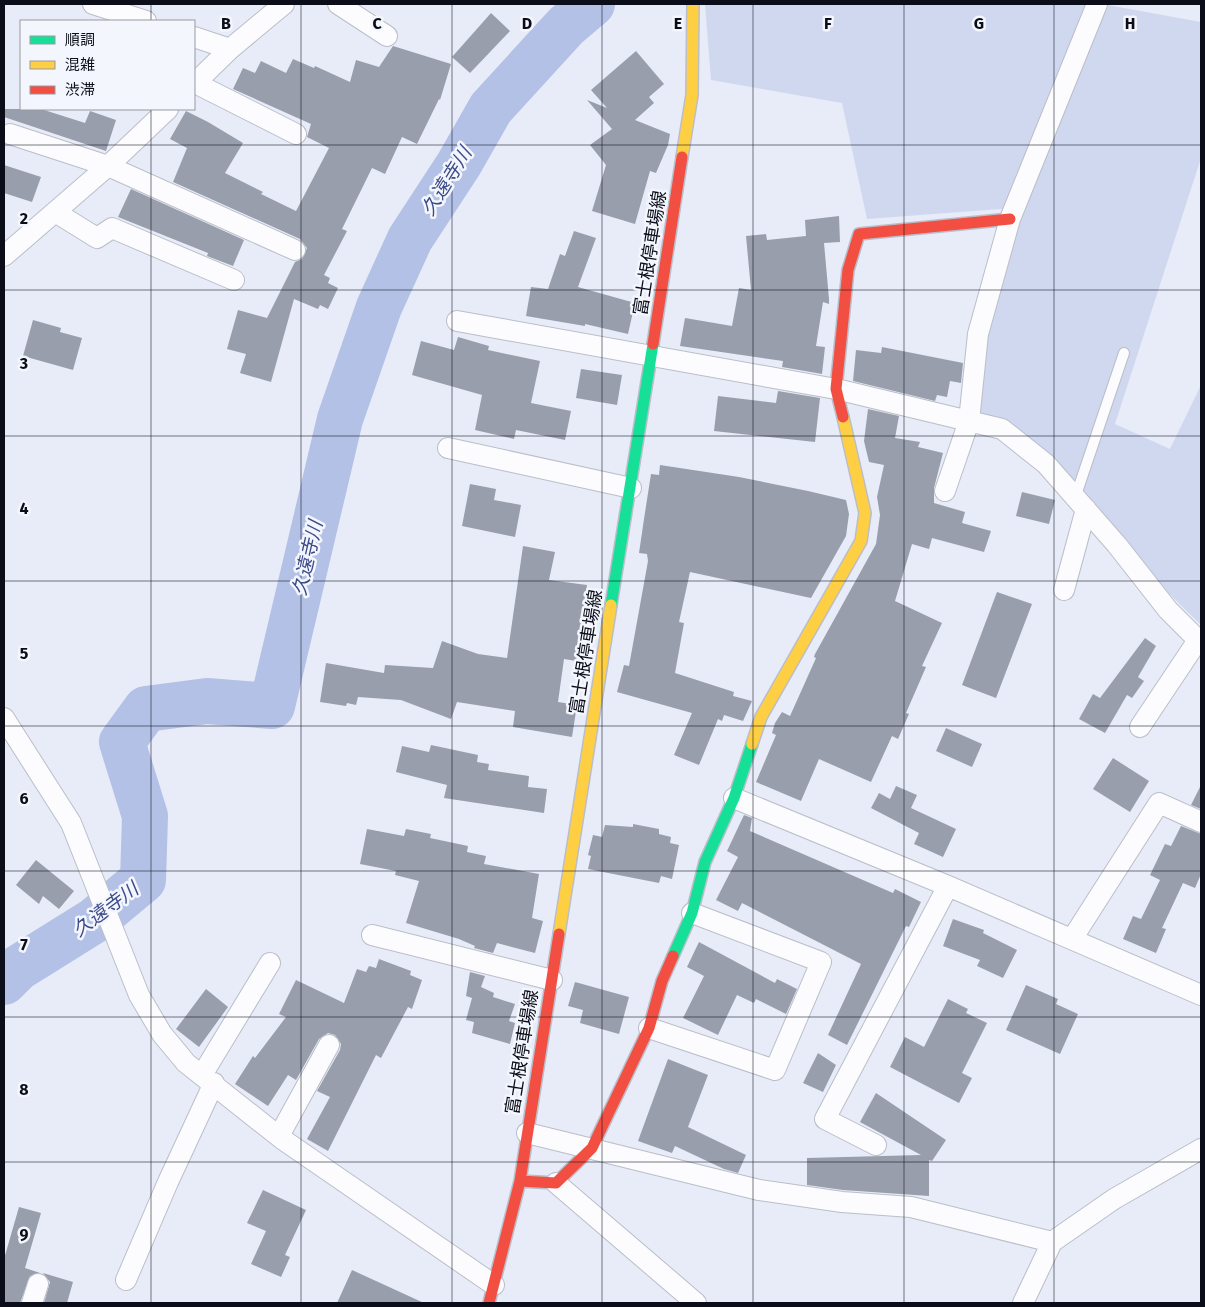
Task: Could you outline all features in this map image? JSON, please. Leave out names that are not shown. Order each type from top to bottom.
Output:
[{"type":"main road","name":"富士根停車場線","points":[[491,1294],[520,1181],[607,622],[631,488],[692,95],[694,50],[693,4]]},
{"type":"main road","points":[[520,1181],[556,1183],[592,1148],[649,1028],[662,981],[692,913],[705,862],[734,798],[761,716],[860,541],[865,514],[836,389],[848,270],[858,234],[876,234],[1010,219]]},
{"type":"street","points":[[93,4],[143,20]]},
{"type":"street","points":[[195,83],[284,4]]},
{"type":"street","points":[[338,4],[387,36]]},
{"type":"street","points":[[945,491],[969,421],[978,334],[1010,219],[1097,4]]},
{"type":"street","points":[[195,37],[230,50]]},
{"type":"street","points":[[195,84],[296,134]]},
{"type":"street","points":[[4,256],[108,166],[167,110]]},
{"type":"street","points":[[10,134],[108,166],[294,250]]},
{"type":"street","points":[[55,212],[98,238],[112,228],[234,280]]},
{"type":"street","points":[[457,321],[836,389],[1002,430],[1046,464],[1117,545],[1168,610],[1200,641],[1140,727]]},
{"type":"street","points":[[448,448],[631,488]]},
{"type":"street","points":[[1064,590],[1080,504]]},
{"type":"street","points":[[5,725],[71,823],[97,884],[139,995],[162,1034],[186,1063],[279,1136],[491,1294]]},
{"type":"street","points":[[734,798],[948,886],[1201,996]]},
{"type":"street","points":[[1072,939],[1159,803],[1201,822]]},
{"type":"street","points":[[876,1145],[825,1119],[948,886]]},
{"type":"street","points":[[649,1028],[775,1070],[821,962],[692,913]]},
{"type":"street","points":[[372,935],[552,980]]},
{"type":"street","points":[[126,1280],[168,1182],[208,1079],[270,963]]},
{"type":"street","points":[[279,1136],[329,1044]]},
{"type":"street","points":[[527,1133],[759,1190],[842,1202],[911,1207],[1052,1242]]},
{"type":"street","points":[[1023,1303],[1052,1242],[1114,1199],[1201,1149]]},
{"type":"street","points":[[556,1183],[696,1303]]},
{"type":"street","points":[[32,1303],[38,1284]]},
{"type":"lane","points":[[1080,504],[1124,353]]},
{"type":"shaded area","points":[[705,4],[1088,4],[1014,208],[867,219],[842,103],[711,80]]},
{"type":"shaded area","points":[[1102,4],[1201,22],[1201,158],[1115,424],[1170,449],[1201,385],[1201,625],[1153,578],[1016,431],[966,410],[978,334]]},
{"type":"building","points":[[491,13],[510,31],[470,73],[452,57]]},
{"type":"building","points":[[393,46],[451,64],[440,100],[417,144],[402,137],[385,174],[372,168],[342,229],[347,231],[324,275],[330,278],[328,283],[338,288],[328,309],[320,305],[318,309],[294,299],[271,382],[240,373],[246,354],[227,349],[238,310],[267,318],[295,262],[302,259],[307,248],[300,239],[173,182],[187,148],[170,139],[186,111],[208,122],[243,143],[225,173],[263,192],[261,194],[296,211],[329,148],[307,137],[311,124],[233,89],[243,68],[255,73],[261,61],[286,73],[293,59],[314,68],[315,66],[350,82],[356,60],[379,67]]},
{"type":"building","points":[[636,51],[664,84],[649,97],[654,103],[635,120],[670,134],[668,145],[656,173],[650,171],[635,224],[592,211],[606,165],[590,145],[612,129],[587,100],[607,108],[591,90]]},
{"type":"building","points":[[4,109],[20,109],[44,110],[85,123],[90,111],[116,120],[106,151],[4,117]]},
{"type":"building","points":[[4,165],[41,177],[32,202],[4,193]]},
{"type":"building","points":[[131,189],[244,240],[233,266],[207,256],[208,253],[118,217]]},
{"type":"building","points":[[839,216],[840,242],[824,243],[829,304],[823,302],[816,346],[825,347],[822,374],[782,367],[783,361],[680,346],[685,318],[732,326],[739,288],[751,290],[746,236],[766,234],[767,240],[806,236],[805,220]]},
{"type":"building","points":[[574,231],[596,238],[578,287],[635,303],[628,334],[585,324],[585,326],[526,316],[531,287],[548,289],[560,254],[565,256]]},
{"type":"building","points":[[33,320],[61,328],[60,332],[82,338],[73,370],[23,356]]},
{"type":"building","points":[[458,337],[489,346],[488,350],[540,361],[531,403],[571,411],[565,440],[516,430],[514,439],[475,430],[482,395],[412,375],[421,341],[454,350]]},
{"type":"building","points":[[882,347],[963,363],[961,383],[950,381],[947,397],[937,395],[935,401],[853,381],[856,350],[881,353]]},
{"type":"building","points":[[581,369],[622,375],[617,405],[576,398]]},
{"type":"building","points":[[778,391],[820,398],[815,442],[714,431],[718,396],[776,403]]},
{"type":"building","points":[[868,409],[899,416],[895,438],[920,442],[918,447],[943,453],[934,488],[934,503],[965,512],[962,523],[991,531],[984,552],[932,538],[929,549],[912,544],[895,601],[942,623],[922,666],[926,667],[906,713],[909,714],[898,739],[892,736],[871,782],[819,759],[801,801],[756,782],[776,735],[772,733],[775,723],[782,712],[790,716],[816,658],[814,657],[815,654],[876,544],[880,515],[877,497],[884,465],[869,462],[864,441]]},
{"type":"building","points":[[660,465],[739,477],[846,500],[849,514],[846,536],[811,598],[690,572],[679,622],[684,623],[675,673],[734,692],[733,696],[752,701],[743,721],[724,715],[722,721],[718,719],[699,765],[674,755],[692,713],[617,692],[624,665],[629,666],[648,561],[647,554],[639,553],[651,474],[659,475]]},
{"type":"building","points":[[470,484],[496,489],[494,500],[521,505],[515,537],[462,526]]},
{"type":"building","points":[[1022,492],[1055,500],[1049,524],[1016,516]]},
{"type":"building","points":[[523,546],[555,552],[549,580],[587,585],[576,661],[564,659],[558,702],[577,705],[572,737],[513,727],[515,711],[457,702],[451,719],[401,700],[358,697],[356,705],[347,703],[346,706],[320,702],[326,663],[384,673],[385,665],[433,668],[442,641],[478,654],[507,658]]},
{"type":"building","points":[[997,592],[1032,604],[996,698],[962,685]]},
{"type":"building","points":[[1145,638],[1156,646],[1138,677],[1144,681],[1132,698],[1127,695],[1105,733],[1079,719],[1093,694],[1100,698]]},
{"type":"building","points":[[946,728],[982,744],[972,767],[936,751]]},
{"type":"building","points":[[431,745],[478,755],[477,762],[489,764],[488,770],[529,776],[528,787],[547,789],[544,813],[444,798],[447,785],[396,772],[402,746],[429,752]]},
{"type":"building","points":[[1113,758],[1149,781],[1130,812],[1093,789]]},
{"type":"building","points":[[1201,785],[1201,809],[1191,805]]},
{"type":"building","points":[[896,786],[917,795],[911,808],[956,829],[943,857],[914,844],[919,833],[871,808],[879,793],[890,799]]},
{"type":"building","points":[[744,815],[752,818],[750,831],[893,893],[895,889],[921,902],[909,927],[906,926],[847,1045],[828,1035],[861,964],[742,903],[738,911],[716,900],[738,857],[727,851]]},
{"type":"building","points":[[633,824],[659,829],[659,834],[671,837],[670,843],[679,845],[672,879],[661,876],[659,883],[588,869],[591,856],[588,855],[593,835],[602,837],[605,825],[633,827]]},
{"type":"building","points":[[1181,826],[1201,834],[1201,874],[1195,888],[1183,883],[1162,928],[1166,929],[1156,953],[1123,939],[1133,916],[1141,919],[1160,880],[1150,875],[1165,844],[1171,846]]},
{"type":"building","points":[[367,829],[404,836],[406,829],[431,834],[430,838],[468,846],[467,852],[486,856],[484,864],[539,874],[532,918],[543,921],[535,953],[497,943],[493,953],[474,948],[475,946],[459,939],[406,923],[419,881],[395,875],[396,871],[360,864]]},
{"type":"building","points":[[36,860],[74,891],[59,909],[43,896],[39,904],[16,885]]},
{"type":"building","points":[[953,919],[984,930],[983,933],[1017,950],[1003,978],[977,966],[980,960],[943,946]]},
{"type":"building","points":[[699,942],[775,983],[777,979],[797,989],[786,1014],[756,999],[754,1003],[737,995],[718,1035],[683,1018],[704,976],[687,967]]},
{"type":"building","points":[[379,959],[411,971],[410,975],[422,980],[412,1009],[408,1007],[381,1058],[376,1055],[328,1151],[307,1139],[330,1097],[317,1091],[340,1050],[341,1044],[335,1035],[328,1033],[319,1039],[296,1080],[288,1075],[268,1106],[235,1084],[253,1056],[255,1058],[286,1017],[279,1014],[296,980],[344,1003],[357,969],[366,972],[369,966],[376,968]]},
{"type":"building","points":[[470,972],[485,976],[481,987],[494,993],[493,997],[515,1004],[509,1021],[515,1023],[510,1044],[472,1033],[474,1022],[466,1020],[472,998],[466,996]]},
{"type":"building","points":[[575,982],[629,997],[619,1034],[580,1023],[583,1010],[568,1006]]},
{"type":"building","points":[[1026,985],[1058,999],[1056,1004],[1078,1014],[1060,1054],[1006,1030]]},
{"type":"building","points":[[206,989],[228,1007],[199,1047],[176,1029]]},
{"type":"building","points":[[948,999],[968,1009],[966,1013],[987,1023],[962,1073],[972,1078],[959,1103],[890,1067],[905,1037],[924,1047]]},
{"type":"building","points":[[818,1053],[836,1065],[823,1092],[803,1083]]},
{"type":"building","points":[[668,1059],[708,1075],[688,1127],[746,1155],[738,1173],[724,1169],[675,1146],[672,1153],[638,1141]]},
{"type":"building","points":[[876,1093],[946,1140],[932,1161],[929,1160],[929,1196],[843,1190],[807,1185],[807,1158],[921,1155],[860,1122]]},
{"type":"building","points":[[263,1190],[306,1210],[285,1255],[290,1257],[281,1277],[251,1264],[266,1231],[247,1223]]},
{"type":"building","points":[[19,1207],[41,1213],[25,1268],[40,1273],[30,1276],[20,1303],[4,1303],[4,1259]]},
{"type":"building","points":[[352,1270],[424,1303],[337,1303]]},
{"type":"building","points":[[43,1273],[73,1282],[67,1303],[44,1303],[50,1282]]},
{"type":"waterway","name":"久遠寺川","points":[[4,982],[18,968],[95,920],[143,880],[145,816],[122,742],[146,709],[207,701],[272,706],[340,419],[379,307],[410,239],[459,164],[491,108],[566,26],[592,4]]},
{"type":"traffic: fast","points":[[611,605],[653,344]]},
{"type":"traffic: fast","points":[[673,956],[692,913],[705,862],[734,798],[752,744]]},
{"type":"traffic: slow","points":[[682,157],[692,95],[693,4]]},
{"type":"traffic: slow","points":[[752,744],[761,717],[861,541],[865,513],[843,417]]},
{"type":"traffic: slow","points":[[559,934],[611,605]]},
{"type":"traffic: jam","points":[[653,344],[682,157]]},
{"type":"traffic: jam","points":[[843,417],[836,389],[848,270],[859,234],[1010,219]]},
{"type":"traffic: jam","points":[[489,1303],[520,1181],[559,934]]},
{"type":"traffic: jam","points":[[520,1181],[556,1183],[592,1148],[649,1028],[662,981],[673,956]]}]
